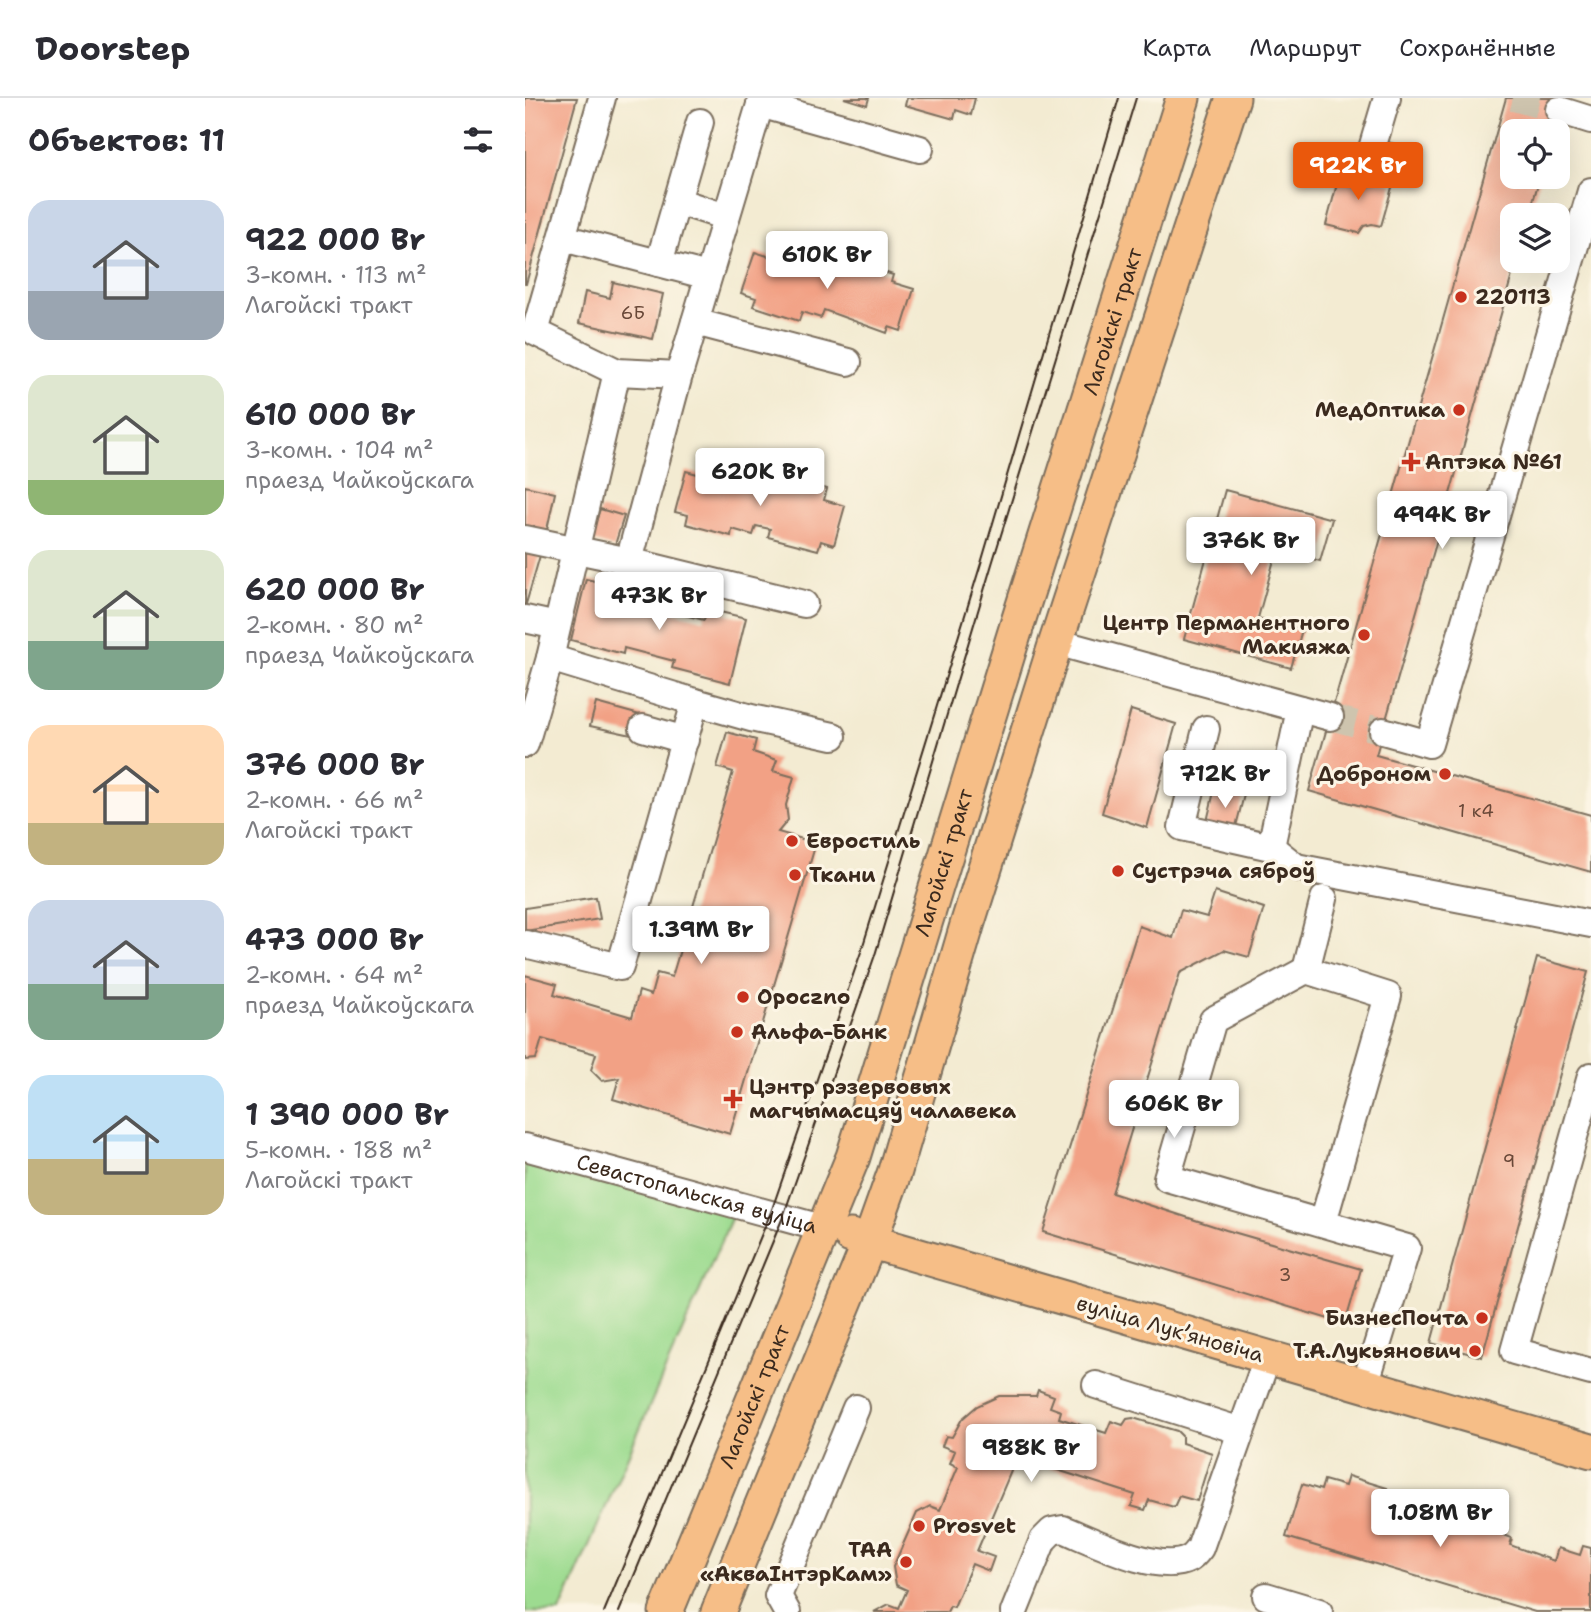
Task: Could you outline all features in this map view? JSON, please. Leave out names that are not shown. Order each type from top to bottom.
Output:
[{"type":"main road","name":"Лагойскі тракт","points":[[666,1612],[853,1157],[1183,98]]},
{"type":"main road","name":"Лагойскі тракт","points":[[718,1612],[870,1241],[895,1171],[968,922],[1056,642],[1233,98]]},
{"type":"main road","name":"Севастопальская вуліца","points":[[825,1229],[870,1241]]},
{"type":"main road","name":"вуліца Лукʼяновіча","points":[[870,1241],[1591,1451]]},
{"type":"street","points":[[602,98],[535,332],[617,372],[679,374]]},
{"type":"street","points":[[1387,98],[1371,152],[1407,162]]},
{"type":"street","points":[[629,561],[679,374],[761,101],[920,149]]},
{"type":"street","points":[[1559,110],[1591,120]]},
{"type":"street","points":[[659,263],[700,122]]},
{"type":"street","points":[[1383,731],[1429,744],[1591,191]]},
{"type":"street","points":[[677,201],[726,217]]},
{"type":"street","points":[[563,238],[708,276]]},
{"type":"street","points":[[695,323],[848,362]]},
{"type":"street","points":[[525,744],[550,658],[617,372]]},
{"type":"street","points":[[525,539],[629,561],[804,604]]},
{"type":"street","points":[[525,619],[557,626]]},
{"type":"street","points":[[1056,642],[1330,717]]},
{"type":"street","points":[[550,658],[751,718],[833,736]]},
{"type":"street","points":[[525,944],[620,967],[695,702]]},
{"type":"street","points":[[1271,847],[1300,709]]},
{"type":"street","points":[[643,728],[685,740]]},
{"type":"street","points":[[1206,729],[1182,827],[1271,847],[1296,867],[1591,924]]},
{"type":"street","points":[[1306,970],[1324,899]]},
{"type":"street","points":[[1323,1222],[1388,996],[1306,970],[1213,1020],[1167,1178],[1407,1248],[1365,1385]]},
{"type":"street","points":[[1591,1076],[1514,1351],[1591,1372]]},
{"type":"street","name":"Севастопальская вуліца","points":[[525,1147],[825,1229]]},
{"type":"street","points":[[1014,1612],[1043,1540],[1052,1531],[1063,1529],[1144,1561],[1177,1563],[1191,1559],[1200,1548],[1267,1357]]},
{"type":"street","points":[[1096,1385],[1241,1431]]},
{"type":"street","points":[[787,1612],[778,1595],[856,1408]]},
{"type":"street","points":[[1266,1596],[1319,1612]]},
{"type":"green space","points":[[525,1153],[734,1212],[560,1612],[525,1612]]},
{"type":"building","points":[[525,98],[577,98],[526,284],[525,284]]},
{"type":"building","points":[[844,98],[869,98],[867,105]]},
{"type":"building","points":[[907,98],[975,98],[971,115],[956,110],[954,119],[905,105]]},
{"type":"building","points":[[1506,98],[1563,98],[1557,119],[1500,119]]},
{"type":"building","points":[[1500,119],[1500,189],[1537,189],[1532,203],[1500,203],[1500,273],[1513,273],[1376,755],[1591,815],[1591,872],[1309,791]]},
{"type":"building","points":[[1341,169],[1393,184],[1381,226],[1364,226],[1359,233],[1326,225]]},
{"type":"building","points":[[783,251],[849,272],[852,262],[893,275],[891,282],[914,289],[901,331],[889,327],[887,333],[824,310],[821,318],[802,312],[799,321],[753,306],[756,298],[741,293],[755,252],[780,260]]},
{"type":"building","points":[[613,282],[663,294],[653,339],[579,323],[585,292],[610,298]]},
{"type":"building","points":[[686,471],[713,478],[715,471],[780,488],[783,477],[827,489],[824,500],[845,506],[834,545],[821,541],[818,550],[768,537],[770,529],[756,526],[753,535],[732,529],[731,536],[686,524],[688,515],[675,512]]},
{"type":"building","points":[[525,486],[555,493],[546,534],[525,530]]},
{"type":"building","points":[[1225,490],[1332,519],[1320,561],[1277,549],[1258,618],[1302,630],[1291,668],[1184,639]]},
{"type":"building","points":[[600,509],[624,516],[614,548],[590,540]]},
{"type":"building","points":[[525,548],[541,552],[526,604],[525,604]]},
{"type":"building","points":[[586,579],[625,588],[622,599],[704,620],[707,609],[746,618],[730,683],[672,668],[674,661],[624,648],[623,654],[571,640]]},
{"type":"building","points":[[596,703],[647,717],[641,737],[590,726]]},
{"type":"building","points":[[1131,710],[1176,724],[1147,828],[1102,813]]},
{"type":"building","points":[[727,732],[756,740],[753,752],[777,760],[773,771],[794,777],[786,805],[788,820],[778,832],[816,843],[730,1134],[613,1099],[619,1078],[602,1081],[591,1070],[596,1054],[542,1039],[536,1059],[525,1060],[525,975],[557,984],[554,994],[632,1017],[639,991],[651,995],[657,973],[672,977],[733,772],[717,767]]},
{"type":"building","points":[[1216,783],[1245,791],[1233,838],[1205,830]]},
{"type":"building","points":[[1215,892],[1264,908],[1249,957],[1224,950],[1180,973],[1112,1193],[1226,1230],[1361,1269],[1345,1324],[1043,1232],[1139,926],[1173,938],[1181,910],[1207,917]]},
{"type":"building","points":[[596,897],[600,919],[525,931],[525,908]]},
{"type":"building","points":[[1537,958],[1588,972],[1482,1357],[1431,1343]]},
{"type":"building","points":[[1038,1390],[1054,1396],[1050,1407],[1061,1411],[1059,1418],[1106,1433],[1111,1421],[1123,1425],[1127,1419],[1133,1418],[1177,1431],[1182,1436],[1182,1443],[1212,1453],[1197,1501],[1179,1496],[1174,1507],[1149,1500],[1145,1510],[1131,1506],[1135,1495],[1017,1457],[977,1551],[994,1557],[989,1571],[972,1564],[954,1607],[950,1606],[947,1612],[874,1612],[889,1604],[899,1608],[907,1590],[896,1585],[893,1567],[917,1513],[930,1506],[940,1510],[958,1467],[950,1463],[955,1451],[942,1446],[946,1436],[952,1437],[962,1419],[977,1406],[999,1396],[1036,1396]]},
{"type":"building","points":[[1348,1476],[1387,1488],[1384,1498],[1395,1502],[1393,1510],[1407,1514],[1406,1519],[1437,1529],[1442,1513],[1464,1520],[1466,1511],[1505,1523],[1501,1534],[1512,1538],[1510,1545],[1554,1561],[1558,1548],[1580,1555],[1583,1546],[1591,1548],[1591,1612],[1535,1612],[1286,1537],[1302,1484],[1321,1490],[1324,1480],[1345,1486]]},
{"type":"tunnel","points":[[1513,98],[1559,110]]},
{"type":"tunnel","points":[[1330,717],[1383,731]]},
{"type":"tram line","points":[[604,1612],[771,1212],[861,952],[982,560],[1119,98]]},
{"type":"tram line","points":[[619,1612],[783,1217],[875,955],[1136,98]]},
{"type":"place","name":"220113","points":[[1461,297]]},
{"type":"place","name":"МедОптика","points":[[1459,410]]},
{"type":"place","name":"Аптэка №61","points":[[1411,462]]},
{"type":"place","name":"Центр Перманентного Макияжа","points":[[1364,635]]},
{"type":"place","name":"Доброном","points":[[1445,774]]},
{"type":"place","name":"Евростиль","points":[[792,841]]},
{"type":"place","name":"Сустрэча сяброў","points":[[1118,871]]},
{"type":"place","name":"Ткани","points":[[795,875]]},
{"type":"place","name":"Opoczno","points":[[743,997]]},
{"type":"place","name":"Альфа-Банк","points":[[737,1032]]},
{"type":"place","name":"Цэнтр рэзервовых магчымасцяў чалавека","points":[[733,1099]]},
{"type":"place","name":"БизнесПочта","points":[[1482,1318]]},
{"type":"place","name":"Т.А.Лукьянович","points":[[1475,1351]]},
{"type":"place","name":"Prosvet","points":[[919,1526]]},
{"type":"place","name":"ТАА «АкваІнтэрКам»","points":[[906,1562]]}]
